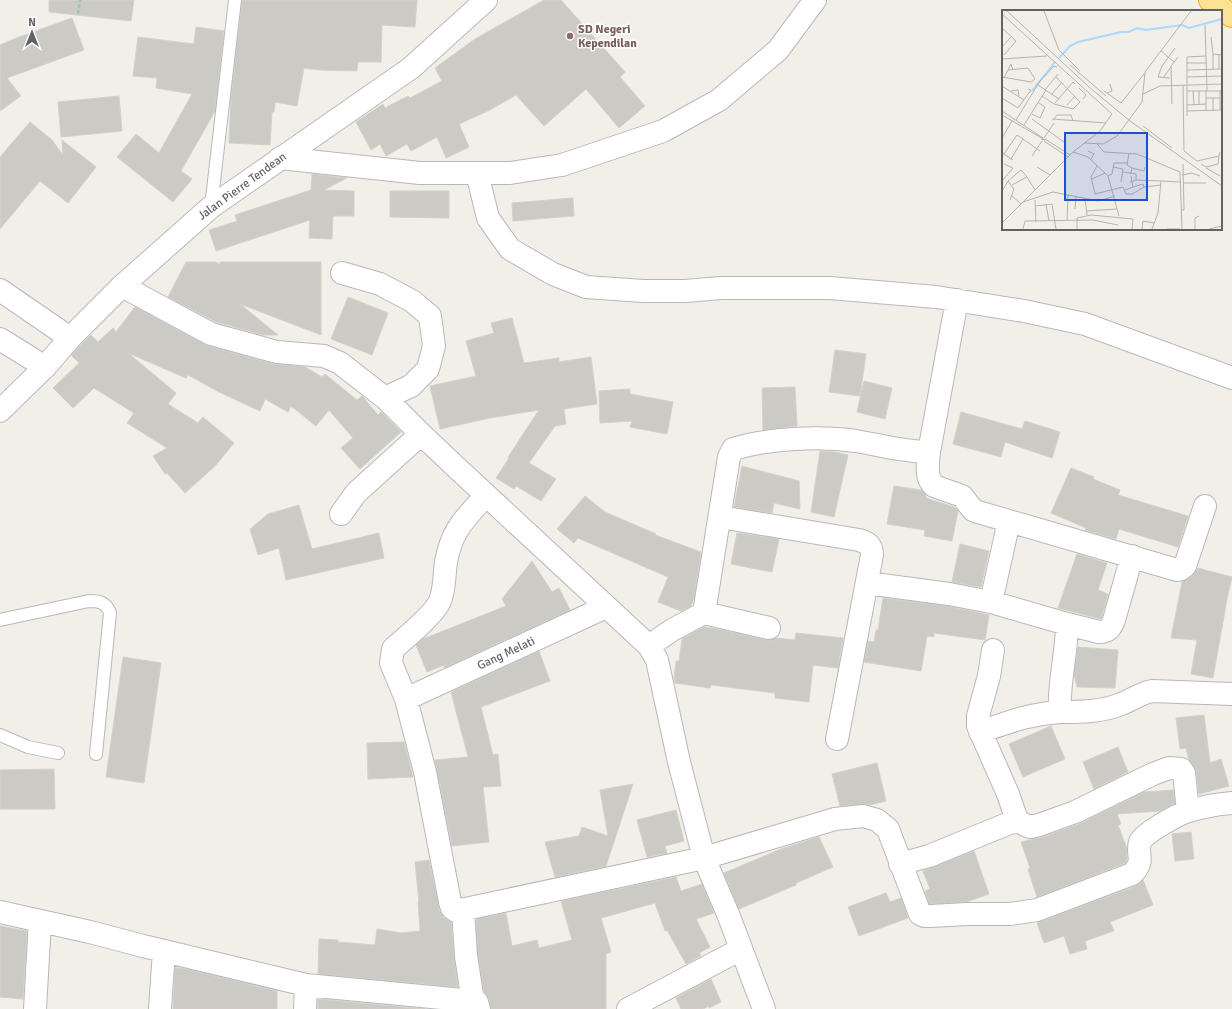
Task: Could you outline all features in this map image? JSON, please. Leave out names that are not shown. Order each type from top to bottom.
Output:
[{"type":"highway","points":[[1210,0],[1232,16]]},
{"type":"street","name":"Jalan Pierre Tendean","points":[[0,411],[45,367],[70,338],[122,286],[211,207],[411,68],[486,0]]},
{"type":"street","points":[[280,158],[420,173],[510,173],[562,165],[663,131],[719,100],[778,50],[815,0]]},
{"type":"street","points":[[477,173],[488,218],[510,249],[553,274],[586,287],[643,291],[685,291],[721,288],[830,288],[936,297],[1024,311],[1085,324],[1232,378]]},
{"type":"street","points":[[342,273],[380,284],[412,300],[430,316],[434,346],[428,369],[411,386],[385,398]]},
{"type":"street","points":[[122,286],[211,334],[278,352],[324,356],[340,363],[385,398],[420,434],[649,646],[657,660],[679,762],[704,858],[764,1009]]},
{"type":"street","points":[[0,290],[70,338]]},
{"type":"street","points":[[957,300],[928,452],[928,476],[930,483],[934,486],[962,496],[973,510],[978,512],[1170,568],[1182,569],[1185,566],[1205,506]]},
{"type":"street","points":[[0,339],[45,367]]},
{"type":"street","points":[[341,514],[356,493],[420,434]]},
{"type":"street","points":[[704,613],[729,456],[733,448],[781,440],[835,439],[857,441],[897,450],[928,452]]},
{"type":"street","points":[[486,495],[460,524],[453,536],[446,562],[444,587],[440,602],[427,618],[393,649],[391,663],[406,699],[425,772],[450,902],[452,908],[456,911],[704,858],[835,819],[863,816],[877,820],[888,830],[920,914],[924,916],[1010,914],[1037,910],[1132,874],[1140,864],[1140,842],[1142,837],[1147,833],[1188,811],[1232,803]]},
{"type":"street","points":[[720,517],[859,540],[869,544],[872,548],[872,555],[837,739]]},
{"type":"street","points":[[991,602],[1009,521]]},
{"type":"street","points":[[866,583],[949,594],[991,602],[1066,624],[1104,632],[1110,629],[1114,620],[1132,556]]},
{"type":"street","name":"Gang Melati","points":[[406,699],[606,607]]},
{"type":"street","points":[[649,646],[672,630],[704,613],[769,628]]},
{"type":"street","points":[[1060,712],[1066,624]]},
{"type":"street","points":[[993,650],[989,676],[978,716],[978,726],[1008,794],[1017,820],[1024,826],[1040,825],[1074,812],[1153,774],[1169,768],[1182,769],[1184,773],[1188,811]]},
{"type":"street","points":[[980,732],[1035,714],[1100,710],[1120,704],[1145,692],[1152,691],[1231,698]]},
{"type":"street","points":[[900,864],[929,856],[1017,820]]},
{"type":"street","points":[[0,912],[90,932],[306,985],[476,1005],[466,956],[463,910]]},
{"type":"street","points":[[35,1009],[40,921]]},
{"type":"street","points":[[628,1009],[741,949]]},
{"type":"street","points":[[160,1009],[164,951]]},
{"type":"street","points":[[305,1009],[306,985]]},
{"type":"lane","points":[[211,207],[234,0]]},
{"type":"lane","points":[[0,620],[89,600],[100,601],[108,608],[110,613],[96,754]]},
{"type":"lane","points":[[0,735],[28,747],[58,752]]},
{"type":"path","points":[[78,14],[80,0]]},
{"type":"building","points":[[49,0],[134,0],[131,21],[49,12]]},
{"type":"building","points":[[242,0],[417,0],[415,27],[382,25],[381,62],[358,62],[357,71],[304,68],[297,106],[275,102],[274,112],[272,112],[270,145],[229,143],[231,97]]},
{"type":"building","points":[[544,0],[561,0],[625,72],[620,77],[645,106],[619,128],[586,89],[544,126],[516,95],[490,110],[459,124],[469,147],[446,158],[437,137],[411,151],[407,144],[386,156],[380,144],[371,150],[356,122],[383,104],[385,108],[408,96],[410,98],[442,81],[435,68],[475,39]]},
{"type":"building","points":[[72,18],[84,50],[7,78],[21,96],[0,111],[0,45]]},
{"type":"building","points":[[196,27],[224,31],[215,111],[181,171],[192,179],[173,202],[117,157],[136,134],[159,153],[192,94],[156,88],[157,78],[133,76],[138,37],[194,44]]},
{"type":"building","points":[[119,96],[122,131],[61,137],[58,102]]},
{"type":"building","points":[[30,122],[52,140],[63,155],[62,140],[96,167],[68,203],[40,181],[0,229],[0,157]]},
{"type":"building","points":[[312,174],[347,178],[324,190],[354,191],[354,216],[333,216],[332,239],[309,238],[310,220],[216,251],[209,230],[237,221],[235,215],[311,190]]},
{"type":"building","points":[[390,191],[449,191],[449,218],[390,217]]},
{"type":"building","points":[[573,198],[574,216],[513,221],[512,203]]},
{"type":"building","points":[[186,262],[216,262],[220,265],[220,262],[321,262],[321,335],[240,304],[278,335],[263,335],[216,322],[168,297]]},
{"type":"building","points":[[348,297],[388,313],[372,355],[331,339]]},
{"type":"building","points":[[135,307],[208,346],[274,364],[305,367],[322,377],[325,374],[357,400],[362,396],[378,415],[381,412],[401,432],[360,469],[341,448],[353,438],[329,410],[316,426],[291,406],[288,412],[265,399],[260,411],[219,392],[188,375],[186,378],[128,353],[176,393],[168,404],[198,423],[203,417],[234,443],[215,466],[185,493],[167,473],[165,474],[153,456],[167,448],[127,423],[134,413],[94,388],[73,408],[53,388],[79,363],[71,355],[91,335],[98,342],[113,328],[116,332]]},
{"type":"building","points":[[512,318],[524,363],[559,358],[559,362],[591,357],[597,404],[564,409],[566,424],[555,426],[529,463],[556,479],[541,501],[516,486],[514,489],[496,478],[539,410],[490,418],[440,429],[430,386],[476,376],[466,341],[494,333],[491,323]]},
{"type":"building","points":[[835,350],[866,354],[860,396],[829,392]]},
{"type":"building","points":[[864,381],[892,388],[885,419],[857,412]]},
{"type":"building","points":[[795,387],[797,426],[763,430],[762,388]]},
{"type":"building","points":[[630,389],[630,394],[673,402],[667,434],[630,427],[632,421],[600,423],[599,391]]},
{"type":"building","points":[[961,412],[1022,429],[1025,421],[1060,432],[1052,458],[1005,442],[1001,457],[953,444]]},
{"type":"building","points":[[820,451],[848,455],[834,517],[811,512]]},
{"type":"building","points":[[742,466],[799,481],[800,509],[774,503],[772,513],[734,507]]},
{"type":"building","points":[[1071,468],[1094,477],[1093,479],[1120,490],[1118,495],[1188,516],[1178,547],[1119,529],[1116,539],[1085,530],[1086,528],[1051,513]]},
{"type":"building","points":[[894,486],[921,490],[926,495],[926,498],[954,507],[958,511],[952,541],[924,536],[925,530],[887,524]]},
{"type":"building","points":[[585,496],[605,512],[656,534],[655,535],[701,552],[694,598],[691,606],[681,611],[658,602],[668,577],[578,538],[574,543],[557,529]]},
{"type":"building","points":[[299,505],[312,549],[379,533],[384,558],[286,580],[279,548],[258,555],[250,529],[268,514]]},
{"type":"building","points":[[737,533],[779,539],[772,572],[731,564]]},
{"type":"building","points":[[960,544],[989,551],[981,587],[952,582]]},
{"type":"building","points":[[1077,554],[1107,563],[1098,590],[1108,594],[1101,619],[1058,608]]},
{"type":"building","points":[[532,561],[552,592],[559,588],[570,610],[444,668],[444,665],[427,672],[416,645],[423,639],[506,606],[502,599]]},
{"type":"building","points":[[1198,568],[1232,577],[1213,678],[1191,674],[1197,640],[1171,638],[1182,582],[1192,576]]},
{"type":"building","points":[[883,598],[947,606],[989,615],[985,640],[934,633],[934,637],[927,636],[921,671],[864,662],[868,641],[874,642],[876,630],[878,630]]},
{"type":"building","points":[[704,627],[767,640],[776,638],[795,640],[796,633],[843,638],[838,668],[813,665],[809,702],[775,698],[775,693],[711,685],[710,688],[675,683],[674,678],[676,661],[679,661],[682,639]]},
{"type":"building","points":[[1078,647],[1118,650],[1115,688],[1077,687],[1074,675]]},
{"type":"building","points":[[539,651],[550,681],[481,707],[493,755],[498,754],[501,786],[483,787],[489,842],[452,846],[435,760],[468,757],[451,692]]},
{"type":"building","points":[[123,657],[161,663],[144,783],[106,777]]},
{"type":"building","points":[[1204,715],[1210,763],[1221,759],[1229,786],[1199,794],[1194,766],[1189,760],[1186,748],[1180,749],[1176,718]]},
{"type":"building","points":[[1051,726],[1065,759],[1023,777],[1009,744]]},
{"type":"building","points":[[404,742],[413,777],[368,779],[367,743]]},
{"type":"building","points":[[1118,747],[1128,772],[1094,789],[1083,762]]},
{"type":"building","points":[[877,763],[886,801],[870,805],[862,804],[840,806],[832,774]]},
{"type":"building","points":[[54,769],[55,809],[0,809],[0,770]]},
{"type":"building","points":[[633,784],[606,866],[555,877],[545,842],[579,836],[582,827],[608,836],[600,790]]},
{"type":"building","points":[[1173,790],[1175,803],[1160,811],[1117,814],[1121,824],[1118,825],[1127,849],[1127,859],[1125,863],[1037,897],[1028,869],[1030,868],[1021,842],[1043,837],[1079,824],[1144,792]]},
{"type":"building","points":[[676,810],[684,841],[665,846],[667,853],[647,857],[637,820]]},
{"type":"building","points":[[1191,832],[1194,859],[1175,861],[1172,834]]},
{"type":"building","points":[[819,837],[833,867],[796,883],[796,885],[739,909],[724,873],[781,849]]},
{"type":"building","points":[[974,851],[989,894],[966,902],[929,904],[925,891],[930,889],[923,871]]},
{"type":"building","points":[[429,860],[440,912],[444,918],[451,922],[458,987],[318,974],[319,939],[375,945],[377,929],[401,933],[420,931],[415,862]]},
{"type":"building","points":[[676,877],[681,891],[702,884],[714,913],[696,919],[710,947],[699,953],[701,956],[686,964],[667,930],[665,931],[655,903],[601,918],[611,952],[606,954],[606,1009],[491,1009],[489,999],[484,992],[478,955],[476,919],[506,913],[512,946],[537,940],[539,948],[572,940],[561,901]]},
{"type":"building","points":[[1143,880],[1153,905],[1110,922],[1114,931],[1085,941],[1087,949],[1070,954],[1064,936],[1044,943],[1037,923],[1136,886]]},
{"type":"building","points":[[886,893],[890,902],[901,898],[908,918],[859,936],[848,907]]},
{"type":"building","points":[[0,926],[27,931],[23,999],[0,997]]},
{"type":"building","points":[[175,968],[181,968],[277,991],[277,1009],[173,1009]]},
{"type":"building","points":[[711,979],[721,1002],[709,1008],[709,1006],[703,1009],[681,1009],[676,998]]},
{"type":"building","points":[[318,999],[425,1009],[318,1009]]},
{"type":"place","name":"SD Negeri Kependilan","points":[[570,36]]}]
